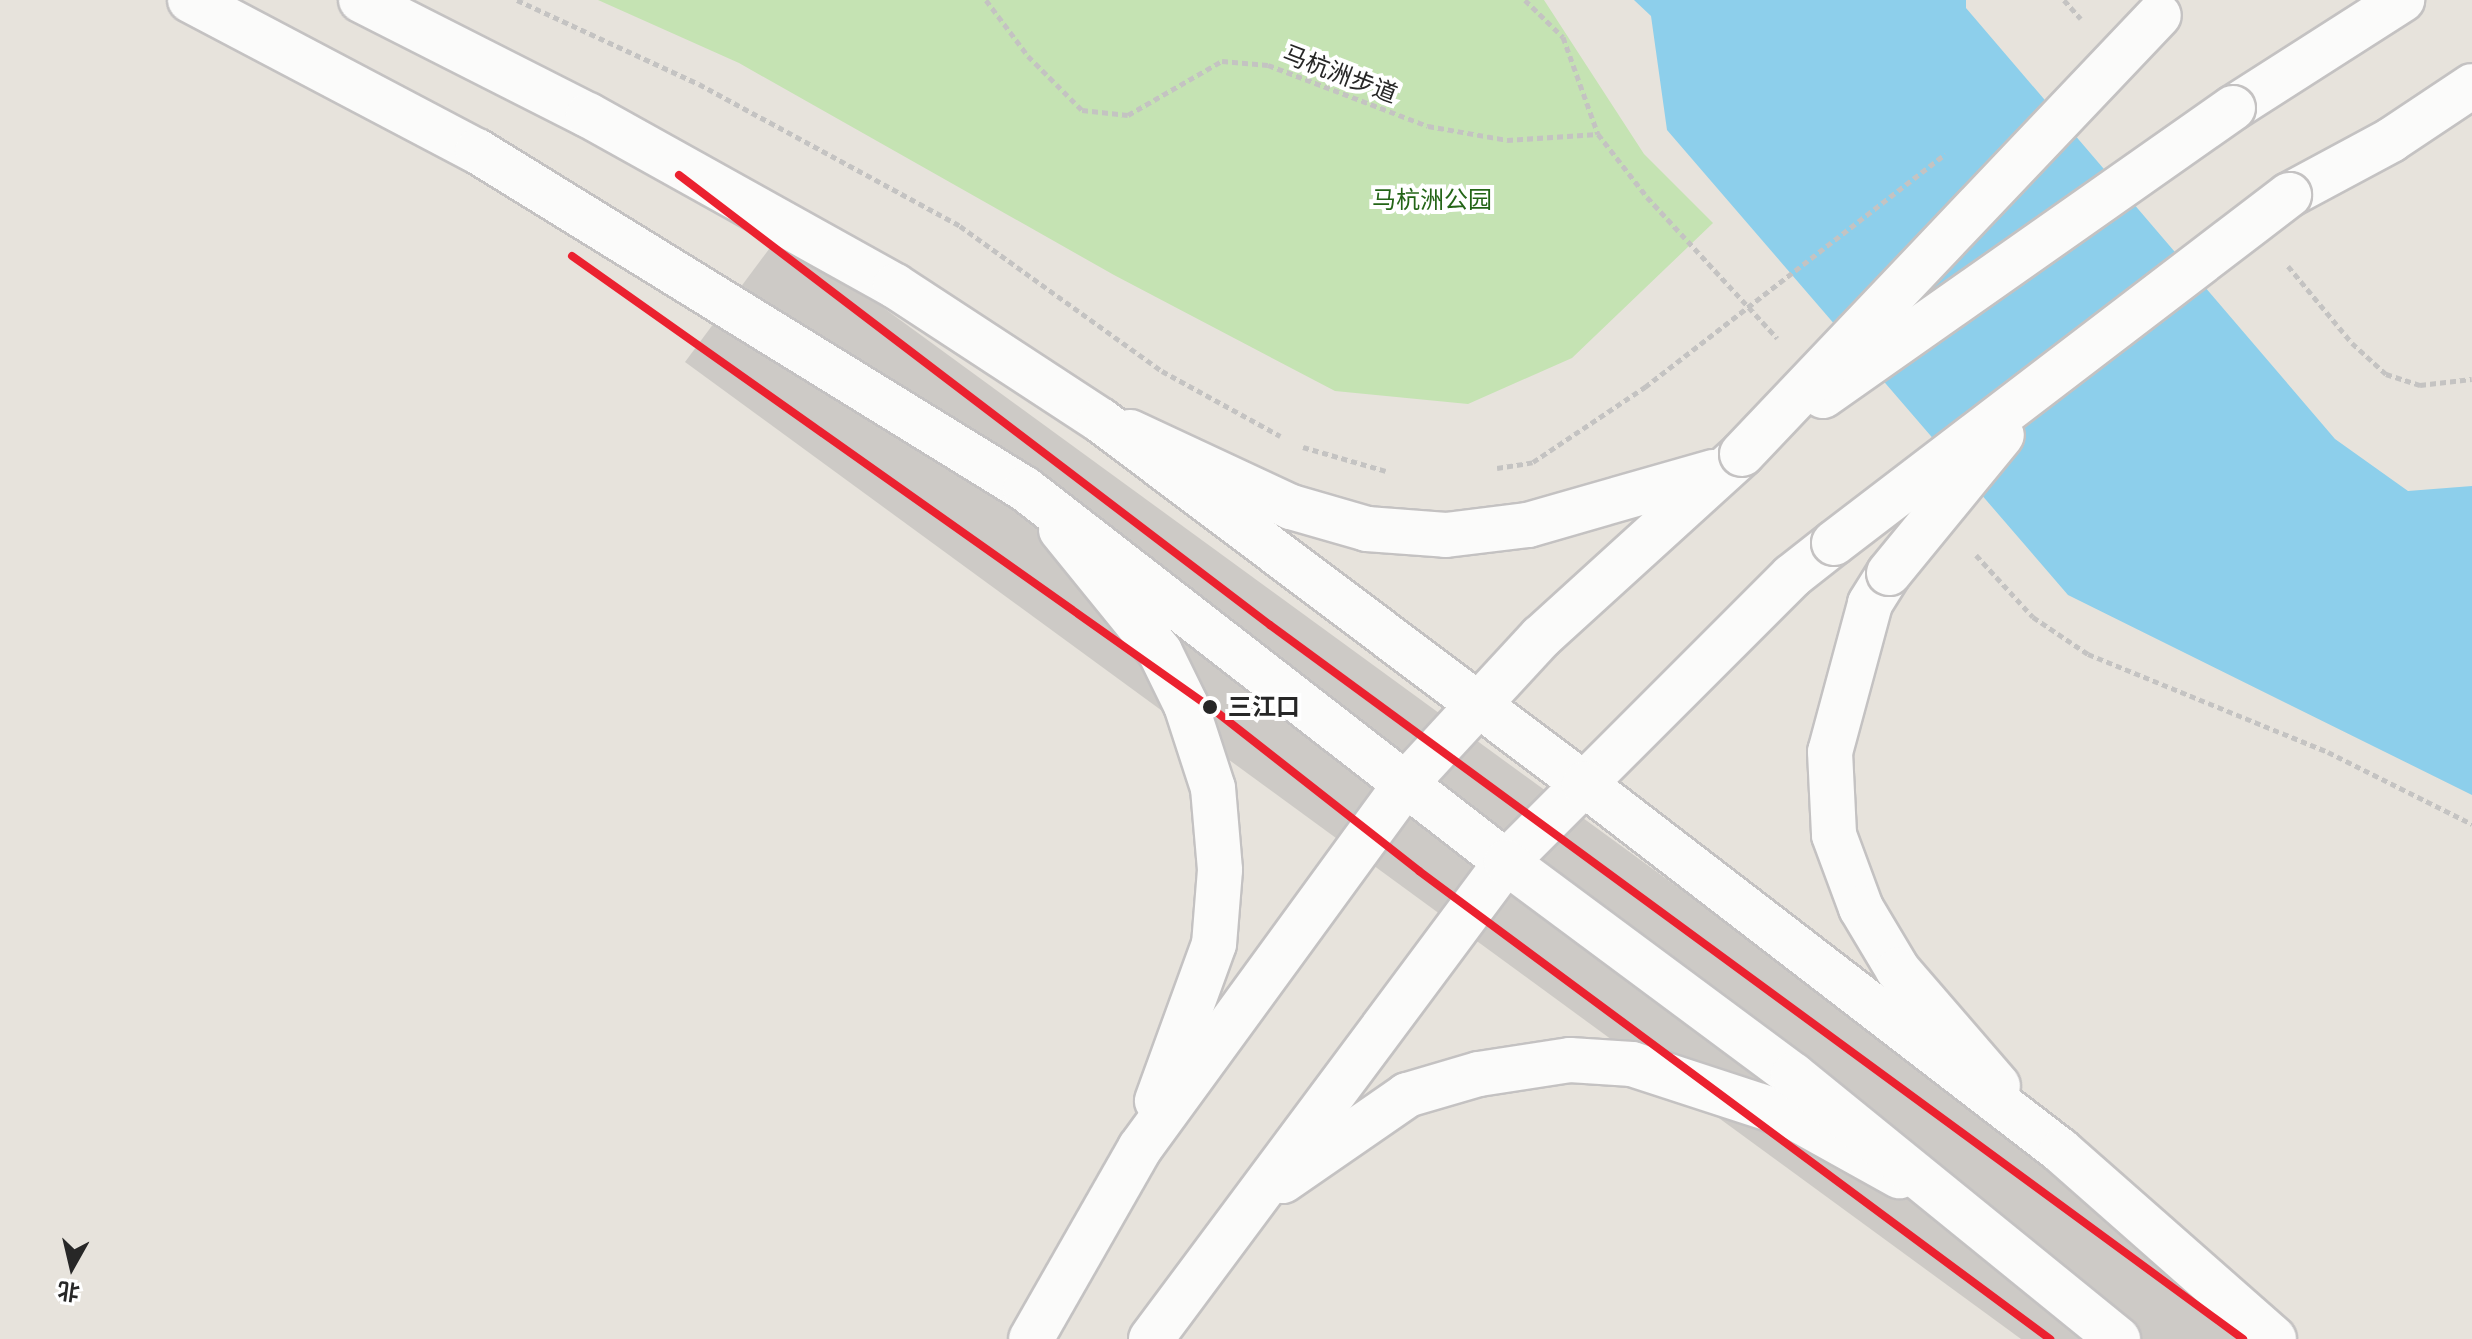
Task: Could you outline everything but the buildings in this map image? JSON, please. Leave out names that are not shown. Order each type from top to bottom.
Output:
[{"type":"street","points":[[190,0],[477,151],[1025,489],[1408,781],[1506,862],[1793,1075],[2118,1339]]},
{"type":"street","points":[[361,0],[588,115],[895,286],[1089,413],[1584,784],[2061,1151],[2274,1339]]},
{"type":"street","points":[[1089,413],[1291,507],[1367,529],[1446,535],[1528,525],[1734,461],[2233,108],[2402,0]]},
{"type":"street","points":[[1031,1339],[1140,1148],[1408,781],[1480,708],[1541,637],[1734,461],[2171,8]]},
{"type":"street","points":[[1151,1339],[1240,1213],[1506,862],[1792,576],[2289,195],[2391,140],[2472,86]]},
{"type":"street","points":[[2048,379],[1889,573],[1870,604],[1830,752],[1834,835],[1861,908],[1898,970],[1961,1048],[2061,1151]]},
{"type":"street","points":[[1025,489],[1160,652],[1186,705],[1213,788],[1220,870],[1214,944],[1140,1148]]},
{"type":"street","points":[[1240,1213],[1351,1129],[1407,1095],[1479,1074],[1570,1060],[1632,1064],[1791,1116],[1949,1203]]},
{"type":"path","points":[[517,0],[699,84],[960,226],[1162,371],[1285,439]]},
{"type":"path","name":"马杭洲步道","points":[[986,0],[1028,56],[1082,110],[1128,115],[1222,61],[1268,65],[1428,126],[1507,140],[1598,134]]},
{"type":"path","points":[[1487,471],[1533,462],[1645,387],[1947,152]]},
{"type":"path","points":[[1299,446],[1396,474]]},
{"type":"green space","name":"马杭洲公园","points":[[598,0],[1544,0],[1644,154],[1713,223],[1572,358],[1468,404],[1335,391],[1114,275],[739,63]]},
{"type":"water","points":[[1634,0],[1966,0],[1966,8],[2335,439],[2408,491],[2472,486],[2472,795],[2068,595],[1667,130],[1651,16]]},
{"type":"transit line","points":[[679,175],[1270,625],[2243,1339]]},
{"type":"transit line","points":[[572,256],[1214,710],[1419,871],[2050,1339]]},
{"type":"place","name":"三江口","points":[[1210,707]]}]
